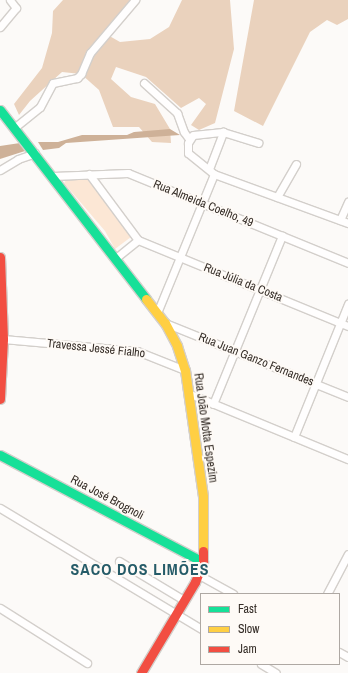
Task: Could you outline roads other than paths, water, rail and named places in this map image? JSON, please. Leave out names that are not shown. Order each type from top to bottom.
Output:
[{"type":"main road","name":"Rua João Motta Espezim","points":[[0,110],[53,176],[165,323],[177,346],[185,370],[190,394],[203,503],[203,562],[199,575],[141,673]]},
{"type":"main road","points":[[0,257],[3,339],[0,399]]},
{"type":"main road","name":"Rua José Brognoli","points":[[0,455],[203,562]]},
{"type":"street","points":[[0,27],[16,8],[10,0]]},
{"type":"street","points":[[14,128],[40,107],[53,83],[77,78],[81,74],[90,53],[135,0]]},
{"type":"street","points":[[144,83],[177,113],[184,132],[189,138],[188,153],[212,172],[348,223]]},
{"type":"street","points":[[189,138],[200,133],[223,132],[258,143]]},
{"type":"street","points":[[157,313],[202,203],[223,132]]},
{"type":"street","points":[[0,170],[35,154]]},
{"type":"street","points":[[277,197],[296,164]]},
{"type":"street","name":"Rua Almeida Coelho, 49","points":[[53,176],[124,172],[348,263]]},
{"type":"street","points":[[89,174],[138,240],[116,258]]},
{"type":"street","points":[[340,220],[348,202]]},
{"type":"street","points":[[213,404],[282,236]]},
{"type":"street","name":"Rua Júlia da Costa","points":[[138,240],[348,326]]},
{"type":"street","points":[[294,437],[348,304]]},
{"type":"street","name":"Rua Juan Ganzo Fernandes","points":[[165,323],[348,397]]},
{"type":"street","name":"Travessa Jessé Fialho","points":[[3,339],[137,351],[185,370]]},
{"type":"street","points":[[190,394],[348,460]]},
{"type":"street","points":[[0,508],[200,628]]},
{"type":"street","points":[[328,593],[348,554]]},
{"type":"street","points":[[118,561],[184,600]]},
{"type":"street","points":[[199,575],[231,593]]},
{"type":"street","points":[[0,608],[87,663]]},
{"type":"street","points":[[263,665],[276,673]]},
{"type":"district","name":"SACO DOS LIMÕES","points":[[140,569]]}]
